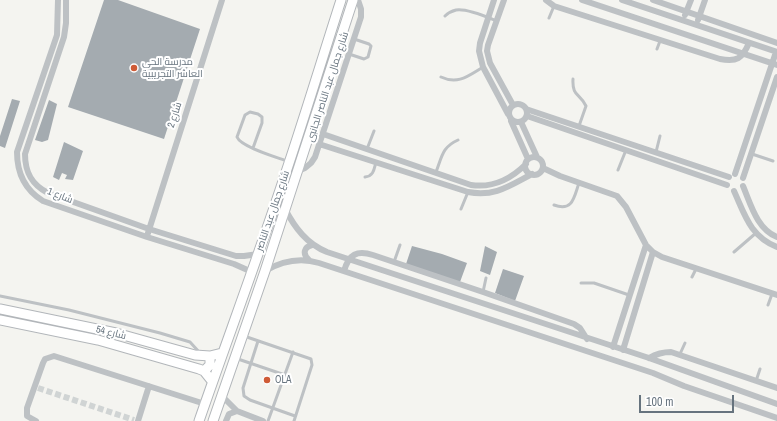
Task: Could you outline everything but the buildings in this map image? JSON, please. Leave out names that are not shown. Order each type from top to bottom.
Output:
[{"type":"main road","name":"شارع جمال عبد الناصر","points":[[199,421],[252,272],[342,0]]},
{"type":"main road","name":"شارع جمال عبد الناصر","points":[[213,421],[265,271],[353,0]]},
{"type":"main road","name":"شارع 54","points":[[0,309],[89,327],[206,356],[222,353]]},
{"type":"main road","name":"شارع 54","points":[[0,320],[104,342],[162,357],[204,371]]},
{"type":"main road","points":[[206,356],[211,362],[204,371],[212,381]]},
{"type":"street","name":"شارع 1","points":[[58,0],[57,35],[19,145],[17,160],[21,177],[30,191],[43,201],[147,237],[234,264],[252,272]]},
{"type":"street","name":"شارع 1","points":[[66,0],[66,23],[64,37],[25,154],[25,165],[33,183],[40,190],[48,194],[149,229],[236,256],[258,254]]},
{"type":"street","name":"شارع 2","points":[[147,237],[222,0]]},
{"type":"street","name":"شارع جمال عبد الناصر الجانبى","points":[[298,171],[311,163],[320,144],[361,17],[361,9],[358,0]]},
{"type":"street","points":[[494,0],[480,43],[479,51],[483,67],[511,120],[527,162],[527,171],[532,174]]},
{"type":"street","points":[[504,0],[488,45],[488,57],[513,105]]},
{"type":"street","points":[[546,0],[554,6],[720,59],[734,60],[744,54],[749,43]]},
{"type":"street","points":[[582,0],[775,65]]},
{"type":"street","points":[[622,0],[777,52],[775,65],[727,185]]},
{"type":"street","points":[[652,0],[777,43]]},
{"type":"street","points":[[683,20],[691,0]]},
{"type":"street","points":[[696,25],[705,0]]},
{"type":"street","points":[[777,77],[743,178],[743,186],[760,225],[765,230],[777,237]]},
{"type":"street","points":[[508,114],[509,109],[513,105],[522,105],[526,109],[656,152],[732,175],[738,174],[743,178]]},
{"type":"street","points":[[526,109],[527,116]]},
{"type":"street","points":[[511,120],[516,123],[521,122],[527,116]]},
{"type":"street","points":[[527,116],[727,185],[731,190],[739,190],[743,186]]},
{"type":"street","points":[[521,122],[537,157],[542,162],[543,168]]},
{"type":"street","points":[[751,126],[760,128]]},
{"type":"street","points":[[323,134],[471,184],[481,186],[491,185],[501,181],[518,171],[534,157],[537,157]]},
{"type":"street","points":[[320,144],[468,192],[480,194],[493,193],[532,174],[537,174],[543,168]]},
{"type":"street","points":[[400,170],[403,161]]},
{"type":"street","points":[[543,168],[579,183],[610,193],[622,201],[646,245],[653,252],[662,257],[775,295]]},
{"type":"street","points":[[734,190],[748,221],[756,233],[767,243],[777,247]]},
{"type":"street","points":[[285,209],[297,229],[312,245],[327,252],[587,339],[649,358],[751,396],[777,404]]},
{"type":"street","points":[[309,260],[304,253],[308,246],[312,245]]},
{"type":"street","points":[[613,347],[646,245]]},
{"type":"street","points":[[344,271],[348,260],[355,254],[364,252],[574,324],[580,328],[587,339]]},
{"type":"street","points":[[623,350],[653,252]]},
{"type":"street","points":[[265,271],[286,261],[309,260],[653,373],[684,386],[777,418]]},
{"type":"street","points":[[398,288],[402,277]]},
{"type":"street","points":[[629,297],[638,302]]},
{"type":"street","points":[[649,358],[663,352],[671,352],[777,388]]},
{"type":"street","points":[[36,421],[27,416],[26,413],[45,359],[54,356],[205,404]]},
{"type":"street","points":[[136,421],[149,386]]},
{"type":"street","points":[[221,395],[236,411],[263,421]]},
{"type":"street","points":[[746,408],[751,396]]},
{"type":"street","points":[[226,421],[229,414],[236,411]]},
{"type":"lane","points":[[549,18],[554,6]]},
{"type":"lane","points":[[444,16],[450,12],[464,10],[497,20]]},
{"type":"lane","points":[[349,54],[364,59],[368,57],[371,48],[369,44],[354,39]]},
{"type":"lane","points":[[657,49],[660,41]]},
{"type":"lane","points":[[441,77],[456,81],[483,67]]},
{"type":"lane","points":[[573,79],[575,93],[586,106],[578,126]]},
{"type":"lane","points":[[253,148],[262,123],[262,117],[258,114],[250,112],[245,115],[237,137],[238,141],[243,144],[253,148],[289,162]]},
{"type":"lane","points":[[367,149],[374,131]]},
{"type":"lane","points":[[656,152],[660,136]]},
{"type":"lane","points":[[436,172],[443,151],[450,144],[458,140]]},
{"type":"lane","points":[[618,170],[626,150]]},
{"type":"lane","points":[[751,154],[773,161]]},
{"type":"lane","points":[[365,176],[372,174],[376,162]]},
{"type":"lane","points":[[554,205],[560,208],[567,207],[572,203],[579,183]]},
{"type":"lane","points":[[461,209],[468,192]]},
{"type":"lane","points":[[734,252],[756,233]]},
{"type":"lane","points":[[394,262],[400,245]]},
{"type":"lane","points":[[692,277],[696,268]]},
{"type":"lane","points":[[483,292],[486,278]]},
{"type":"lane","points":[[581,283],[594,283],[629,297]]},
{"type":"lane","points":[[768,305],[775,295]]},
{"type":"lane","points":[[0,296],[69,310],[167,335],[190,342],[206,356]]},
{"type":"lane","points":[[243,336],[310,358],[313,363],[294,421]]},
{"type":"lane","points":[[258,341],[243,388],[243,393],[248,399],[295,416]]},
{"type":"lane","points":[[680,355],[685,343]]},
{"type":"lane","points":[[268,421],[293,352]]},
{"type":"lane","points":[[235,358],[284,375]]},
{"type":"lane","points":[[756,381],[760,370]]},
{"type":"tunnel","points":[[38,388],[134,420]]},
{"type":"place","name":"مدرسة الحى العاشر التجريبية","points":[[134,68]]},
{"type":"place","name":"OLA","points":[[267,380]]}]
